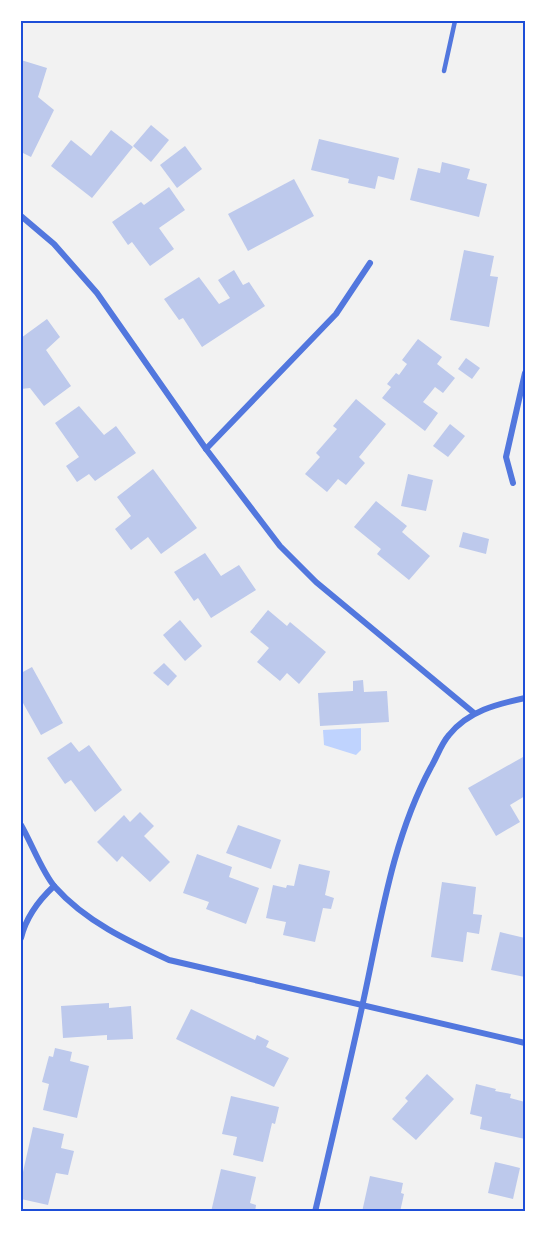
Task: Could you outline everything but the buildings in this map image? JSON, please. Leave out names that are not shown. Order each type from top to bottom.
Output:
[{"type":"street","points":[[21,216],[54,244],[97,293],[206,449],[280,546],[309,575],[474,713]]},
{"type":"street","points":[[206,449],[336,314],[370,263]]},
{"type":"street","points":[[513,483],[506,457],[525,373]]},
{"type":"street","points":[[315,1212],[381,914],[397,850],[420,787],[448,735],[474,713],[505,702],[525,698]]},
{"type":"street","points":[[21,825],[54,886],[86,915],[124,939],[169,960],[525,1043]]},
{"type":"street","points":[[21,938],[29,916],[40,899],[54,886]]},
{"type":"lane","points":[[444,71],[455,21]]},
{"type":"water","points":[[361,728],[361,750],[356,755],[324,745],[323,730]]}]
